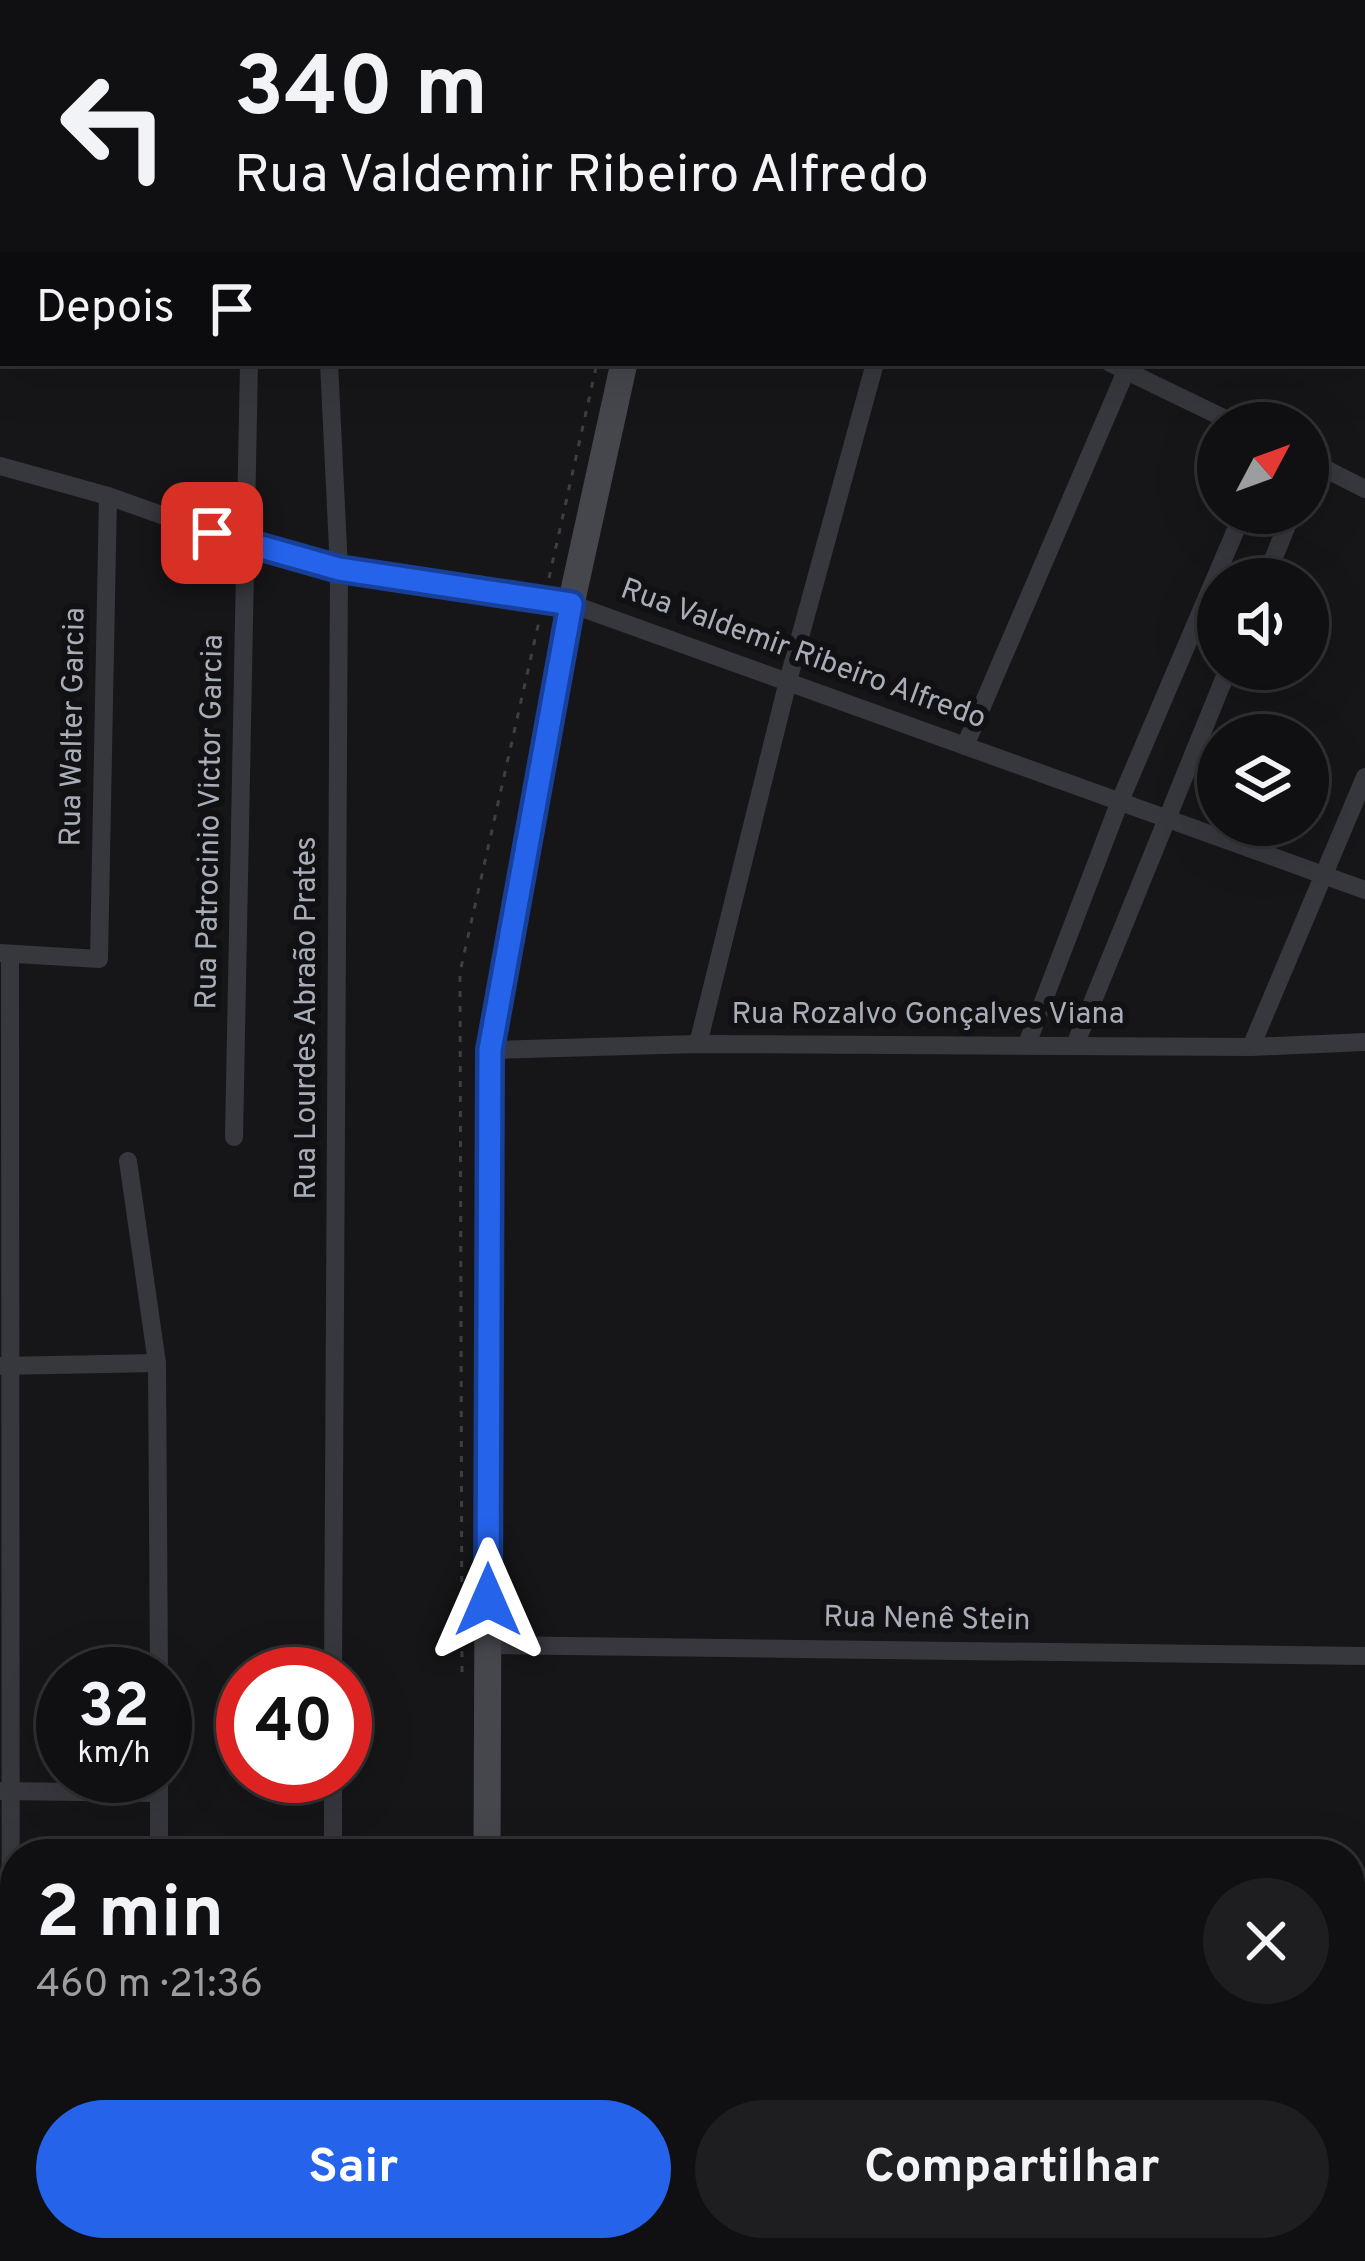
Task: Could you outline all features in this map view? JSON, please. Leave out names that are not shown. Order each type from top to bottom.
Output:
[{"type":"street","name":"Rua Patrocinio Victor Garcia","points":[[234,1137],[249,366]]},
{"type":"street","name":"Rua Lourdes Abraão Prates","points":[[329,366],[339,569],[334,1647]]},
{"type":"street","points":[[487,1839],[490,1050],[571,604],[623,366]]},
{"type":"street","points":[[698,1044],[788,681],[873,366]]},
{"type":"street","points":[[965,746],[1118,367],[1197,405]]},
{"type":"street","name":"Rua Valdemir Ribeiro Alfredo","points":[[0,466],[108,496],[246,545],[339,569],[571,604],[1365,890]]},
{"type":"street","points":[[1329,473],[1365,489]]},
{"type":"street","name":"Rua Walter Garcia","points":[[5,954],[99,959],[108,496]]},
{"type":"street","points":[[1027,1044],[1120,801],[1234,534]]},
{"type":"street","points":[[1076,1045],[1220,690]]},
{"type":"street","points":[[1251,1047],[1365,777]]},
{"type":"street","points":[[5,954],[5,1839]]},
{"type":"street","name":"Rua Rozalvo Gonçalves Viana","points":[[490,1050],[698,1044],[1251,1047],[1365,1042]]},
{"type":"street","points":[[128,1161],[157,1363],[159,1647]]},
{"type":"street","points":[[5,1366],[157,1363]]},
{"type":"street","name":"Rua Nenê Stein","points":[[488,1645],[1365,1656]]},
{"type":"street","points":[[5,1791],[36,1790]]},
{"type":"street","points":[[159,1803],[159,1839]]},
{"type":"street","points":[[333,1803],[333,1839]]},
{"type":"route","points":[[212,533],[339,569],[571,604],[490,1050],[488,1600]]}]
